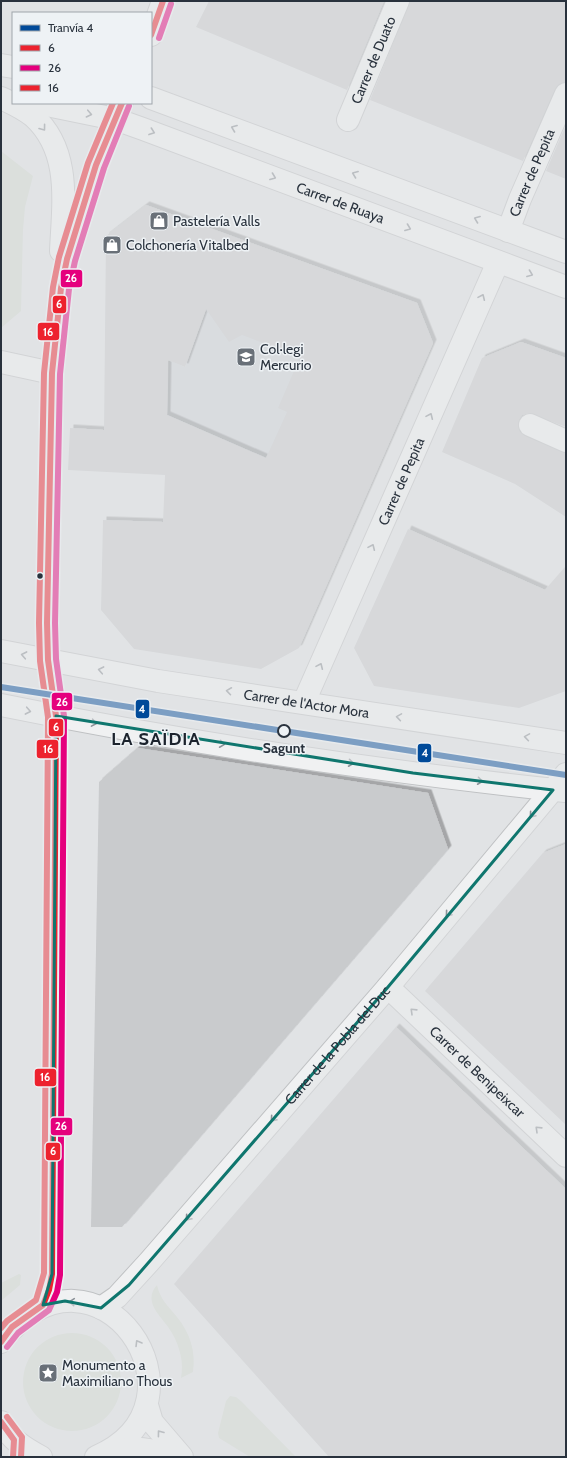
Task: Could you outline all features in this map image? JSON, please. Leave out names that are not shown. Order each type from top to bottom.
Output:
[{"type":"street","points":[[152,32],[163,1]]},
{"type":"street","name":"Carrer de Duato","points":[[348,120],[398,1]]},
{"type":"street","points":[[1,65],[12,67]]},
{"type":"street","name":"Carrer de Pepita","points":[[508,231],[520,199],[566,94]]},
{"type":"street","points":[[1,97],[12,99]]},
{"type":"street","points":[[1,97],[12,104]]},
{"type":"street","points":[[152,98],[566,252]]},
{"type":"street","points":[[12,104],[32,116],[44,128],[59,154],[63,180],[61,288],[52,373],[47,623],[48,660],[56,716],[52,1274],[49,1290],[43,1306]]},
{"type":"street","name":"Carrer de Ruaya","points":[[47,104],[118,111],[566,288]]},
{"type":"street","points":[[61,288],[67,259],[96,165],[118,111]]},
{"type":"street","name":"Carrer de Pepita","points":[[304,702],[498,262]]},
{"type":"street","points":[[1,362],[52,373]]},
{"type":"street","points":[[530,425],[566,442]]},
{"type":"street","name":"Carrer de l'Actor Mora","points":[[1,651],[158,681],[566,743]]},
{"type":"street","points":[[1,706],[150,734],[413,773],[562,785]]},
{"type":"street","name":"Carrer de la Pobla del Duc","points":[[101,1308],[117,1296],[149,1262],[562,785]]},
{"type":"street","name":"Carrer de Benipeixcar","points":[[388,987],[566,1156]]},
{"type":"street","points":[[5,1332],[43,1306],[65,1301],[83,1303],[101,1308],[113,1314],[124,1324],[143,1352],[148,1369],[149,1388],[147,1404],[140,1421],[129,1437],[104,1454]]},
{"type":"street","points":[[147,1404],[152,1422],[182,1457]]},
{"type":"street","points":[[1,1422],[13,1449],[24,1448],[41,1457]]},
{"type":"street","points":[[104,1454],[131,1447],[156,1450],[174,1457]]},
{"type":"highlighted area","points":[[56,716],[413,773],[553,790],[388,987],[129,1285],[101,1308],[65,1301],[43,1305],[52,1274]]},
{"type":"shaded area","points":[[1,151],[33,176],[25,207],[21,311],[1,328]]},
{"type":"shaded area","name":"Col·legi Mercurio","points":[[233,236],[292,259],[309,359],[308,477],[167,415],[169,360],[185,367]]},
{"type":"shaded area","points":[[19,1274],[21,1275],[20,1285],[1,1301],[1,1283]]},
{"type":"shaded area","points":[[157,1285],[162,1298],[182,1323],[189,1336],[193,1350],[193,1372],[181,1378],[182,1361],[177,1344],[172,1333],[156,1310],[151,1298]]},
{"type":"shaded area","points":[[72,1333],[91,1337],[107,1347],[117,1363],[121,1382],[117,1401],[107,1417],[91,1427],[72,1431],[53,1427],[37,1417],[27,1401],[23,1382],[27,1363],[37,1347],[53,1337]]},
{"type":"shaded area","points":[[230,1396],[236,1397],[241,1401],[296,1457],[250,1457],[219,1438],[218,1433],[226,1401]]},
{"type":"building","points":[[209,1],[384,1],[347,90],[196,27]]},
{"type":"building","points":[[410,1],[566,1],[566,82],[559,84],[555,89],[523,161],[370,100]]},
{"type":"building","points":[[566,125],[566,179],[546,171]]},
{"type":"building","points":[[146,205],[417,303],[433,343],[299,648],[261,669],[134,649],[101,610],[103,520],[163,522],[165,475],[68,470],[70,428],[104,430],[106,236]],"holes":[[[206,309],[229,342],[242,335],[300,357],[278,408],[287,412],[266,458],[167,415],[168,360],[185,367]]]},
{"type":"building","points":[[521,342],[566,358],[566,427],[529,413],[522,415],[518,426],[520,432],[525,436],[566,453],[566,517],[515,484],[442,452],[482,358]]},
{"type":"building","points":[[408,529],[545,590],[566,566],[566,691],[519,708],[374,686],[354,648]]},
{"type":"building","points":[[138,748],[428,793],[448,849],[122,1227],[91,1227],[99,782]]},
{"type":"building","points":[[566,844],[566,1125],[425,991],[543,853]]},
{"type":"building","points":[[396,1027],[566,1189],[566,1457],[329,1457],[174,1284]]},
{"type":"tram line","name":"4","points":[[1,687],[566,775]]},
{"type":"transit line","name":"6","points":[[152,32],[163,1]]},
{"type":"transit line","name":"26","points":[[159,38],[171,4]]},
{"type":"transit line","name":"16","points":[[1,1328],[7,1321],[36,1300],[44,1273],[48,717],[40,661],[39,623],[44,373],[53,287],[59,257],[88,163],[113,104]]},
{"type":"transit line","name":"6","points":[[1,1342],[12,1327],[43,1305],[49,1290],[52,1274],[56,716],[48,660],[47,623],[52,373],[61,288],[67,259],[96,165],[122,104]]},
{"type":"transit line","name":"26","points":[[7,1347],[18,1333],[49,1310],[57,1292],[60,1275],[64,716],[56,659],[55,623],[60,374],[69,289],[75,261],[104,168],[129,106]]},
{"type":"transit line","name":"16","points":[[7,1417],[22,1437],[21,1457]]},
{"type":"transit line","name":"6","points":[[1,1422],[14,1440],[13,1457]]},
{"type":"place","name":"Pastelería Valls","points":[[159,221]]},
{"type":"place","name":"Colchonería Vitalbed","points":[[112,245]]},
{"type":"place","name":"Col·legi Mercurio","points":[[246,357]]},
{"type":"place","name":"Sagunt","points":[[284,731]]},
{"type":"place","name":"Monumento a Maximiliano Thous","points":[[48,1373]]},
{"type":"district","name":"LA SAÏDIA","points":[[156,739]]}]
